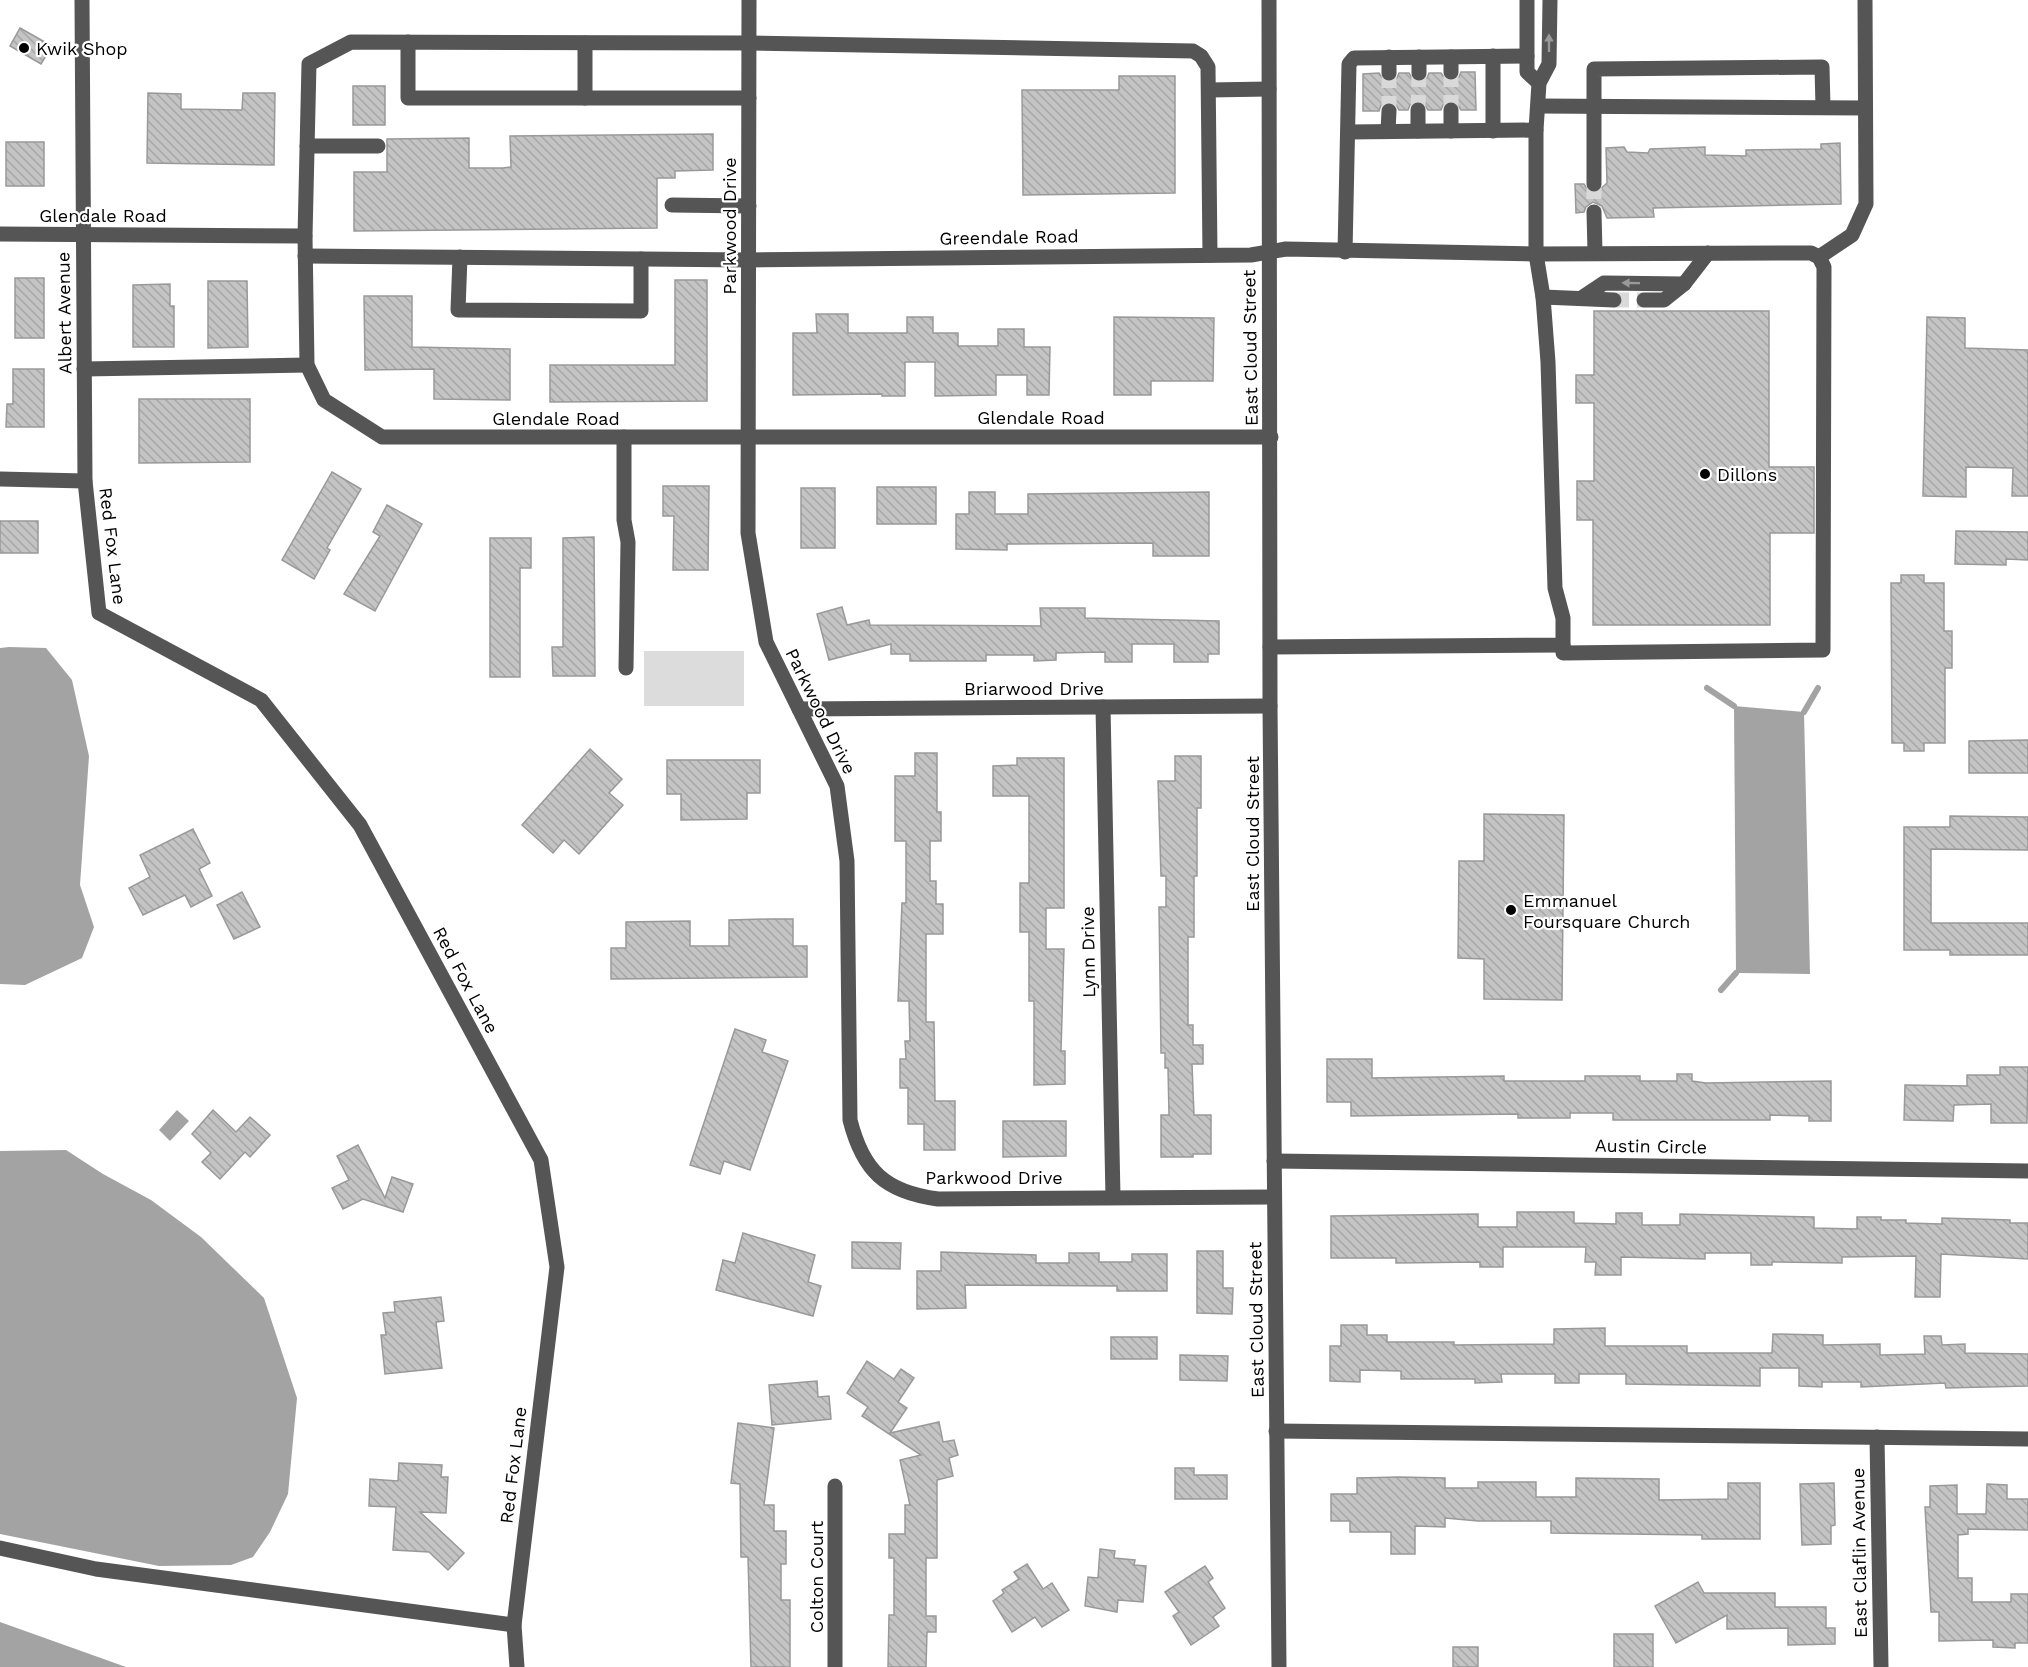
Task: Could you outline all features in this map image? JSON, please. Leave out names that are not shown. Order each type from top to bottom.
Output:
[{"type":"street","name":"Albert Avenue","points":[[82,0],[85,482]]},
{"type":"street","name":"Parkwood Drive","points":[[748,0],[747,532],[766,642],[837,786],[847,861],[850,1120],[859,1148],[869,1166],[883,1181],[901,1191],[938,1199],[1274,1197]]},
{"type":"street","name":"East Cloud Street","points":[[1269,0],[1270,706],[1279,1667]]},
{"type":"street","points":[[1527,0],[1527,72],[1539,83]]},
{"type":"street","points":[[1550,0],[1549,64],[1539,83],[1536,130],[1536,254],[1543,297],[1548,362],[1555,588],[1563,618],[1563,653],[1823,650],[1824,267],[1819,257],[1852,235],[1866,204],[1864,0]]},
{"type":"street","points":[[305,236],[309,64],[351,42],[748,43],[1181,48],[1192,51],[1206,62],[1209,90],[1210,255]]},
{"type":"street","points":[[408,42],[408,98],[749,98]]},
{"type":"street","points":[[585,43],[585,98]]},
{"type":"street","points":[[1345,252],[1349,64],[1354,58],[1419,57],[1451,65],[1493,56],[1527,56]]},
{"type":"street","points":[[1493,56],[1493,131]]},
{"type":"street","points":[[1389,57],[1389,73]]},
{"type":"street","points":[[1419,57],[1419,73]]},
{"type":"street","points":[[1594,184],[1594,69],[1822,67],[1823,107]]},
{"type":"street","points":[[1209,90],[1269,88]]},
{"type":"street","points":[[1538,106],[1865,108]]},
{"type":"street","points":[[1418,110],[1418,131]]},
{"type":"street","points":[[1451,110],[1451,131]]},
{"type":"street","points":[[1388,131],[1389,111]]},
{"type":"street","points":[[1349,132],[1536,130]]},
{"type":"street","points":[[307,146],[378,146]]},
{"type":"street","points":[[672,205],[749,206]]},
{"type":"street","points":[[1594,212],[1595,252]]},
{"type":"street","name":"Glendale Road","points":[[0,234],[305,236],[307,365],[324,400],[382,437],[1271,437]]},
{"type":"street","name":"Greendale Road","points":[[305,256],[749,260],[1251,255],[1286,249],[1345,252],[1536,254],[1811,253],[1819,257]]},
{"type":"street","points":[[1644,300],[1664,300],[1684,284],[1708,253]]},
{"type":"street","points":[[460,257],[458,310],[641,311],[641,259]]},
{"type":"street","points":[[1583,297],[1604,283],[1684,284]]},
{"type":"street","points":[[1543,297],[1614,300]]},
{"type":"street","points":[[84,369],[307,365]]},
{"type":"street","points":[[624,437],[624,520],[628,542],[626,668]]},
{"type":"street","points":[[0,479],[85,482]]},
{"type":"street","name":"Red Fox Lane","points":[[85,482],[99,613],[261,700],[360,825],[541,1160],[557,1267],[514,1625],[517,1667]]},
{"type":"street","points":[[1270,648],[1563,645]]},
{"type":"street","name":"Briarwood Drive","points":[[799,709],[1270,706]]},
{"type":"street","name":"Lynn Drive","points":[[1103,707],[1113,1197]]},
{"type":"street","name":"Austin Circle","points":[[1274,1161],[2028,1171]]},
{"type":"street","points":[[1276,1431],[2028,1438]]},
{"type":"street","name":"East Claflin Avenue","points":[[1876,1437],[1881,1667]]},
{"type":"street","name":"Colton Court","points":[[835,1486],[835,1667]]},
{"type":"street","points":[[0,1548],[96,1569],[514,1625]]},
{"type":"shaded area","points":[[0,648],[46,648],[72,680],[89,756],[80,885],[94,927],[82,958],[25,985],[0,984]]},
{"type":"shaded area","points":[[644,651],[744,651],[744,706],[644,706]]},
{"type":"shaded area","points":[[1734,706],[1804,712],[1810,974],[1736,973]]},
{"type":"shaded area","points":[[177,1110],[189,1121],[170,1141],[159,1130]]},
{"type":"shaded area","points":[[66,1150],[103,1174],[151,1200],[201,1237],[264,1298],[297,1398],[288,1494],[270,1532],[253,1557],[231,1565],[159,1566],[0,1534],[0,1151]]},
{"type":"shaded area","points":[[0,1622],[126,1667],[0,1667]]},
{"type":"building","points":[[20,28],[52,46],[41,64],[10,46]]},
{"type":"building","points":[[1461,72],[1475,72],[1476,110],[1461,110],[1456,102],[1450,100],[1443,105],[1441,110],[1428,110],[1423,102],[1417,100],[1410,105],[1408,110],[1399,110],[1395,103],[1389,101],[1381,105],[1379,111],[1363,111],[1363,74],[1379,73],[1384,81],[1390,83],[1397,78],[1399,73],[1409,73],[1414,81],[1420,83],[1427,78],[1429,73],[1441,73],[1446,80],[1452,82],[1459,77]]},
{"type":"building","points":[[1119,76],[1175,76],[1175,193],[1023,195],[1022,90],[1119,90]]},
{"type":"building","points":[[353,86],[385,86],[385,125],[353,125]]},
{"type":"building","points":[[148,93],[181,94],[181,109],[242,110],[243,93],[275,93],[274,165],[147,163]]},
{"type":"building","points":[[713,134],[713,170],[675,171],[675,178],[657,178],[657,228],[354,231],[354,172],[387,172],[387,139],[469,138],[469,168],[503,168],[511,167],[510,136]]},
{"type":"building","points":[[6,142],[44,142],[44,186],[6,186]]},
{"type":"building","points":[[1840,143],[1841,204],[1653,208],[1654,217],[1607,218],[1602,206],[1593,202],[1586,207],[1584,212],[1576,213],[1575,184],[1584,184],[1589,192],[1595,194],[1607,183],[1606,148],[1624,147],[1627,152],[1648,153],[1650,149],[1705,147],[1705,155],[1746,156],[1746,150],[1821,149],[1821,144]]},
{"type":"building","points":[[15,278],[44,278],[44,338],[15,338]]},
{"type":"building","points":[[675,280],[707,280],[707,401],[550,402],[550,365],[675,365]]},
{"type":"building","points":[[208,281],[247,281],[248,347],[208,348]]},
{"type":"building","points":[[170,284],[170,306],[174,306],[174,347],[133,347],[133,285]]},
{"type":"building","points":[[364,296],[412,296],[412,347],[510,349],[510,400],[434,399],[434,369],[365,370]]},
{"type":"building","name":"Dillons","points":[[1594,311],[1769,311],[1769,467],[1814,467],[1814,533],[1770,533],[1770,625],[1593,625],[1593,520],[1577,520],[1577,481],[1594,481],[1594,403],[1576,403],[1576,375],[1594,375]]},
{"type":"building","points":[[816,314],[848,314],[848,333],[907,333],[907,317],[933,317],[933,333],[958,333],[958,346],[998,346],[998,329],[1024,329],[1024,347],[1050,347],[1049,395],[1027,395],[1027,375],[996,375],[996,395],[935,396],[935,362],[905,362],[905,396],[793,395],[793,333],[817,333]]},
{"type":"building","points":[[1114,317],[1214,318],[1213,381],[1151,381],[1151,395],[1114,395]]},
{"type":"building","points":[[1927,317],[1965,318],[1965,348],[2028,350],[2028,496],[2012,496],[2013,468],[1966,467],[1966,497],[1923,496]]},
{"type":"building","points":[[13,369],[44,369],[44,427],[6,427],[7,404],[13,404]]},
{"type":"building","points":[[139,399],[250,399],[250,462],[139,463]]},
{"type":"building","points":[[332,472],[361,489],[327,548],[330,550],[314,579],[282,560]]},
{"type":"building","points":[[663,486],[709,486],[708,570],[673,570],[674,516],[663,516]]},
{"type":"building","points":[[877,487],[936,487],[936,524],[877,524]]},
{"type":"building","points":[[801,488],[835,488],[835,548],[801,548]]},
{"type":"building","points":[[969,492],[995,492],[995,514],[1028,514],[1028,494],[1209,492],[1209,556],[1153,556],[1153,543],[1007,544],[1007,550],[956,549],[956,514],[969,514]]},
{"type":"building","points":[[387,505],[422,524],[375,611],[344,594],[380,536],[373,532]]},
{"type":"building","points":[[0,521],[38,521],[38,553],[0,553]]},
{"type":"building","points":[[1956,531],[2028,532],[2028,560],[2006,559],[2006,565],[1955,564]]},
{"type":"building","points":[[594,537],[595,676],[553,676],[552,647],[563,647],[563,538]]},
{"type":"building","points":[[490,538],[531,538],[531,568],[520,568],[520,677],[490,677]]},
{"type":"building","points":[[1901,575],[1924,575],[1924,583],[1944,583],[1944,631],[1952,631],[1952,668],[1945,668],[1945,743],[1924,743],[1924,751],[1904,751],[1904,743],[1892,743],[1891,583],[1901,583]]},
{"type":"building","points":[[842,607],[847,625],[869,620],[870,625],[1041,626],[1040,608],[1085,608],[1085,618],[1219,621],[1219,654],[1208,654],[1208,662],[1174,662],[1174,644],[1132,644],[1132,662],[1105,662],[1105,652],[1056,653],[1056,660],[1034,661],[1034,655],[986,655],[986,661],[910,661],[910,654],[891,654],[891,644],[829,660],[817,614]]},
{"type":"building","points":[[2028,740],[2028,773],[1969,773],[1969,741]]},
{"type":"building","points":[[590,749],[622,779],[609,793],[623,805],[579,854],[564,840],[553,853],[522,825]]},
{"type":"building","points":[[915,753],[937,753],[937,812],[941,812],[941,841],[930,841],[930,881],[936,881],[936,904],[943,904],[943,934],[926,934],[926,1022],[934,1022],[935,1101],[955,1101],[955,1150],[924,1150],[924,1124],[908,1124],[908,1088],[900,1088],[900,1059],[906,1059],[905,1041],[910,1041],[909,1001],[898,1001],[902,903],[906,903],[906,841],[895,841],[895,776],[915,776]]},
{"type":"building","points":[[1175,756],[1201,756],[1201,808],[1197,808],[1197,876],[1194,876],[1194,937],[1188,937],[1188,1025],[1193,1025],[1193,1045],[1203,1045],[1203,1064],[1192,1064],[1194,1115],[1211,1115],[1211,1154],[1193,1154],[1193,1157],[1161,1157],[1161,1115],[1169,1115],[1168,1068],[1165,1068],[1165,1053],[1161,1053],[1159,907],[1166,907],[1166,876],[1161,876],[1158,781],[1175,781]]},
{"type":"building","points":[[1017,758],[1064,758],[1064,908],[1046,908],[1046,949],[1064,949],[1061,1051],[1065,1051],[1065,1084],[1034,1085],[1034,1001],[1029,1001],[1029,932],[1020,932],[1020,883],[1029,883],[1029,796],[993,796],[993,766],[1017,765]]},
{"type":"building","points":[[667,760],[760,760],[760,793],[747,793],[747,819],[681,820],[681,794],[667,794]]},
{"type":"building","name":"Emmanuel Foursquare Church","points":[[1484,814],[1564,815],[1562,1000],[1484,999],[1484,959],[1458,958],[1459,861],[1484,861]]},
{"type":"building","points":[[1950,816],[2028,817],[2028,850],[1931,849],[1931,923],[2028,923],[2028,955],[1950,955],[1950,950],[1904,950],[1904,827],[1950,827]]},
{"type":"building","points":[[193,829],[210,863],[199,869],[212,896],[191,907],[185,895],[143,915],[129,888],[150,877],[140,855]]},
{"type":"building","points":[[242,892],[260,927],[234,939],[217,905]]},
{"type":"building","points":[[793,919],[793,946],[807,946],[807,977],[611,979],[611,948],[626,948],[626,922],[690,921],[690,946],[729,946],[729,920]]},
{"type":"building","points":[[735,1029],[766,1040],[762,1052],[788,1061],[750,1170],[724,1161],[720,1174],[690,1165]]},
{"type":"building","points":[[1327,1059],[1372,1059],[1372,1078],[1504,1076],[1504,1081],[1585,1081],[1585,1076],[1640,1076],[1640,1081],[1677,1081],[1677,1074],[1692,1074],[1692,1081],[1706,1083],[1831,1081],[1831,1121],[1809,1121],[1809,1116],[1770,1115],[1770,1120],[1613,1120],[1613,1113],[1570,1113],[1570,1118],[1518,1118],[1518,1114],[1351,1116],[1351,1102],[1327,1102]]},
{"type":"building","points":[[2000,1067],[2028,1067],[2027,1123],[1991,1123],[1991,1104],[1954,1105],[1953,1121],[1904,1120],[1905,1085],[1967,1086],[1967,1075],[2000,1075]]},
{"type":"building","points":[[213,1110],[236,1132],[250,1117],[270,1135],[250,1157],[245,1152],[220,1179],[202,1162],[211,1153],[192,1134]]},
{"type":"building","points":[[1003,1121],[1066,1121],[1066,1156],[1003,1157]]},
{"type":"building","points":[[358,1145],[385,1198],[392,1177],[413,1184],[403,1212],[363,1199],[343,1209],[332,1188],[349,1180],[337,1156]]},
{"type":"building","points":[[1517,1212],[1574,1212],[1574,1223],[1616,1224],[1616,1213],[1642,1213],[1642,1225],[1680,1225],[1680,1214],[1814,1217],[1814,1228],[1857,1229],[1857,1217],[1881,1217],[1881,1220],[1906,1220],[1906,1223],[1942,1224],[1942,1218],[2010,1220],[2010,1223],[2028,1223],[2028,1259],[1941,1254],[1940,1297],[1915,1297],[1916,1256],[1842,1257],[1842,1263],[1772,1262],[1772,1265],[1751,1265],[1751,1253],[1705,1253],[1705,1259],[1621,1257],[1621,1275],[1595,1275],[1596,1262],[1585,1262],[1586,1247],[1503,1247],[1503,1267],[1480,1267],[1480,1262],[1396,1263],[1396,1258],[1331,1258],[1331,1216],[1478,1214],[1478,1227],[1517,1227]]},
{"type":"building","points":[[743,1233],[815,1255],[808,1282],[821,1286],[813,1316],[716,1290],[723,1260],[735,1263]]},
{"type":"building","points":[[852,1242],[901,1243],[900,1269],[852,1268]]},
{"type":"building","points":[[1197,1251],[1223,1251],[1223,1288],[1233,1288],[1232,1314],[1197,1313]]},
{"type":"building","points":[[941,1252],[1036,1255],[1036,1263],[1069,1263],[1069,1253],[1099,1253],[1099,1262],[1132,1262],[1132,1254],[1167,1254],[1167,1291],[1117,1291],[1117,1286],[965,1285],[966,1308],[917,1309],[917,1271],[941,1271]]},
{"type":"building","points":[[441,1297],[444,1321],[436,1322],[442,1368],[385,1374],[381,1335],[386,1335],[383,1313],[395,1312],[394,1302]]},
{"type":"building","points":[[1341,1325],[1367,1325],[1367,1335],[1387,1335],[1387,1342],[1454,1342],[1454,1345],[1554,1344],[1554,1329],[1605,1328],[1605,1346],[1687,1346],[1687,1353],[1772,1353],[1773,1334],[1823,1335],[1823,1345],[1880,1344],[1880,1355],[1925,1354],[1924,1336],[1941,1336],[1942,1345],[1965,1344],[1965,1353],[2028,1354],[2028,1386],[1946,1388],[1945,1383],[1861,1387],[1861,1382],[1822,1382],[1822,1387],[1799,1386],[1799,1368],[1760,1368],[1760,1386],[1626,1384],[1626,1374],[1579,1374],[1579,1383],[1555,1383],[1555,1374],[1501,1374],[1502,1382],[1475,1383],[1475,1379],[1401,1379],[1401,1371],[1360,1370],[1360,1382],[1330,1381],[1330,1346],[1341,1346]]},
{"type":"building","points":[[1111,1337],[1157,1337],[1157,1359],[1111,1359]]},
{"type":"building","points":[[1180,1355],[1228,1356],[1227,1381],[1180,1380]]},
{"type":"building","points":[[867,1361],[894,1379],[901,1369],[914,1378],[898,1402],[907,1408],[890,1433],[939,1422],[943,1442],[954,1440],[958,1455],[949,1458],[953,1476],[937,1480],[937,1558],[926,1558],[926,1616],[936,1616],[936,1632],[927,1632],[926,1667],[888,1667],[889,1615],[894,1615],[894,1558],[889,1558],[889,1534],[905,1534],[905,1505],[910,1505],[900,1460],[921,1455],[862,1416],[868,1407],[847,1393]]},
{"type":"building","points":[[817,1381],[818,1397],[829,1396],[831,1419],[772,1425],[769,1385]]},
{"type":"building","points":[[738,1423],[774,1428],[764,1505],[774,1505],[774,1531],[786,1531],[786,1564],[781,1564],[781,1600],[790,1600],[790,1667],[751,1667],[748,1557],[741,1557],[740,1484],[731,1483]]},
{"type":"building","points":[[399,1463],[442,1465],[441,1477],[448,1477],[446,1513],[420,1512],[464,1553],[448,1570],[429,1552],[393,1550],[396,1507],[369,1506],[370,1479],[398,1481]]},
{"type":"building","points":[[1175,1468],[1194,1468],[1194,1475],[1227,1475],[1227,1499],[1175,1499]]},
{"type":"building","points":[[1357,1478],[1445,1478],[1445,1488],[1478,1488],[1478,1482],[1536,1482],[1536,1497],[1576,1497],[1576,1478],[1659,1479],[1659,1500],[1728,1499],[1728,1483],[1760,1483],[1760,1539],[1702,1539],[1702,1535],[1551,1533],[1551,1521],[1478,1521],[1445,1518],[1445,1527],[1415,1526],[1415,1554],[1391,1554],[1391,1532],[1350,1532],[1350,1521],[1331,1521],[1331,1494],[1357,1494]]},
{"type":"building","points":[[1834,1483],[1835,1525],[1831,1526],[1831,1544],[1802,1545],[1800,1484]]},
{"type":"building","points":[[1987,1484],[2007,1485],[2007,1499],[2028,1499],[2028,1530],[1968,1529],[1968,1534],[1958,1535],[1958,1578],[1972,1578],[1972,1602],[2011,1602],[2011,1594],[2028,1594],[2028,1643],[2015,1643],[2015,1648],[1993,1647],[1993,1640],[1939,1641],[1939,1612],[1931,1612],[1925,1507],[1930,1507],[1930,1486],[1957,1485],[1957,1514],[1986,1514]]},
{"type":"building","points":[[1100,1549],[1115,1551],[1114,1558],[1135,1560],[1134,1565],[1146,1566],[1143,1602],[1118,1600],[1117,1612],[1085,1606],[1088,1577],[1098,1578]]},
{"type":"building","points":[[1027,1564],[1043,1589],[1052,1583],[1069,1610],[1042,1627],[1035,1617],[1012,1632],[993,1601],[1004,1593],[1002,1590],[1019,1579],[1014,1572]]},
{"type":"building","points":[[1205,1566],[1213,1578],[1208,1582],[1225,1608],[1213,1617],[1219,1626],[1191,1645],[1173,1616],[1179,1612],[1165,1592]]},
{"type":"building","points":[[1698,1582],[1704,1593],[1775,1593],[1775,1607],[1826,1607],[1826,1628],[1835,1628],[1835,1644],[1788,1645],[1788,1628],[1727,1629],[1727,1615],[1676,1643],[1655,1606]]},
{"type":"building","points":[[1614,1634],[1653,1634],[1653,1667],[1614,1667]]},
{"type":"building","points":[[1453,1647],[1478,1647],[1478,1667],[1453,1667]]},
{"type":"waterway","points":[[1707,688],[1734,706]]},
{"type":"waterway","points":[[1804,712],[1818,688]]},
{"type":"waterway","points":[[1721,990],[1736,973]]},
{"type":"tunnel","points":[[1451,72],[1451,110]]},
{"type":"tunnel","points":[[1389,73],[1389,111]]},
{"type":"tunnel","points":[[1418,110],[1419,73]]},
{"type":"tunnel","points":[[1594,184],[1594,212]]},
{"type":"tunnel","points":[[1614,300],[1644,300]]},
{"type":"place","name":"Kwik Shop","points":[[24,48]]},
{"type":"place","name":"Dillons","points":[[1705,474]]},
{"type":"place","name":"Emmanuel Foursquare Church","points":[[1511,910]]}]
